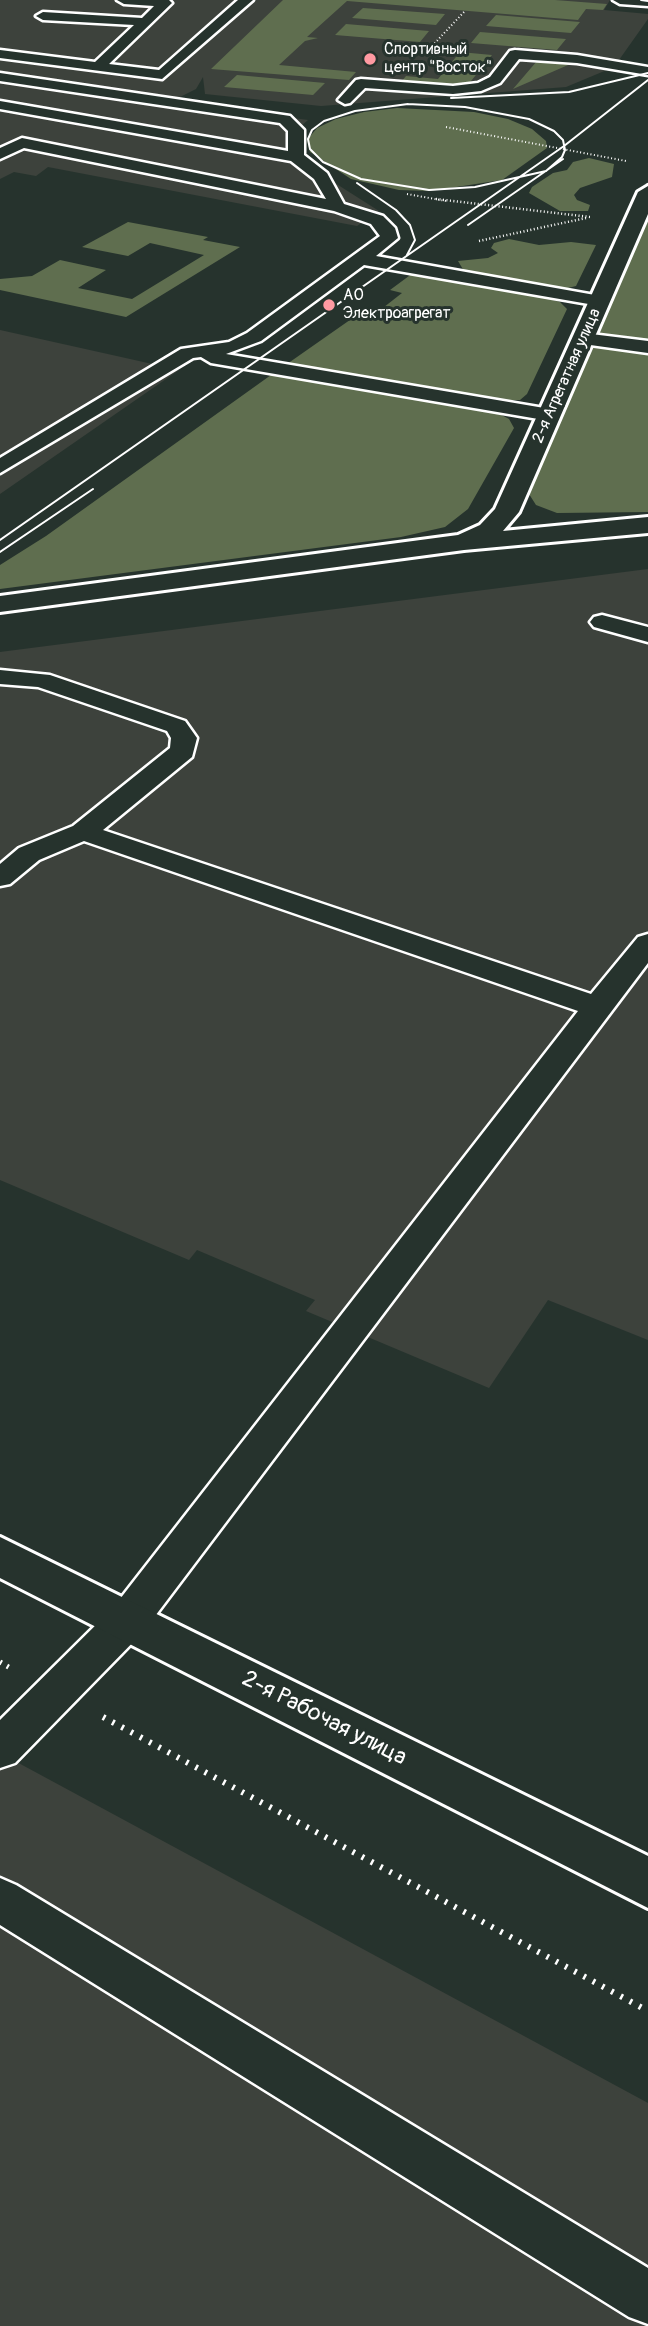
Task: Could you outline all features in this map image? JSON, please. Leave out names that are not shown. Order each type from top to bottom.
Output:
[{"type":"street","name":"2-я Агрегатная улица","points":[[464,542],[489,530],[506,512],[648,193]]},
{"type":"street","points":[[0,604],[464,542],[648,525]]},
{"type":"street","name":"2-я Рабочая улица","points":[[0,1556],[648,1883]]},
{"type":"lane","points":[[100,65],[115,42],[146,22],[165,4],[124,0]]},
{"type":"lane","points":[[1,54],[162,75],[246,0]]},
{"type":"lane","points":[[620,0],[648,2]]},
{"type":"lane","points":[[58,3],[39,21],[97,14],[146,22]]},
{"type":"lane","points":[[1,54],[18,43]]},
{"type":"lane","points":[[345,100],[361,83],[453,90],[481,88],[495,80],[515,55],[577,59],[648,71]]},
{"type":"lane","points":[[0,77],[278,117],[296,130],[296,158]]},
{"type":"lane","points":[[0,105],[296,158],[316,171],[329,187],[338,207]]},
{"type":"lane","points":[[0,153],[22,143],[338,207],[377,220],[389,238],[244,343],[188,353],[0,467]]},
{"type":"lane","points":[[362,258],[600,301]]},
{"type":"lane","points":[[583,339],[648,347]]},
{"type":"lane","points":[[188,353],[550,415]]},
{"type":"lane","points":[[602,622],[648,635]]},
{"type":"lane","points":[[0,677],[41,680],[176,726],[184,737],[183,751],[83,832],[29,854],[0,878]]},
{"type":"lane","points":[[83,832],[597,1007]]},
{"type":"lane","points":[[0,1749],[128,1620],[648,943]]},
{"type":"lane","points":[[0,1900],[648,2298]]},
{"type":"path","points":[[464,12],[433,45],[515,55]]},
{"type":"path","points":[[444,127],[635,163]]},
{"type":"path","points":[[329,187],[388,191],[478,206],[590,217]]},
{"type":"path","points":[[415,268],[446,247],[590,217],[648,193]]},
{"type":"path","points":[[57,1692],[648,2011]]},
{"type":"shaded area","points":[[0,0],[610,0],[604,10],[648,14],[648,19],[614,67],[566,87],[321,106],[205,94],[203,77],[196,89],[170,102],[308,120],[287,138],[294,157],[379,211],[357,226],[48,167],[36,176],[14,172],[0,179]]},
{"type":"shaded area","points":[[0,330],[130,359],[179,370],[0,494]]},
{"type":"shaded area","points":[[648,569],[648,1340],[548,1300],[489,1388],[306,1311],[315,1300],[197,1250],[189,1260],[0,1180],[0,652]]},
{"type":"shaded area","points":[[0,1753],[648,2103],[648,2326],[0,2326]]},
{"type":"green space","points":[[283,0],[555,0],[607,4],[603,10],[586,9],[578,20],[347,1],[307,37],[318,38],[305,41],[279,65],[356,72],[349,80],[211,69]]},
{"type":"green space","points":[[363,8],[445,14],[436,25],[352,18]]},
{"type":"green space","points":[[496,15],[580,22],[571,33],[486,26]]},
{"type":"green space","points":[[346,24],[429,31],[420,42],[335,35]]},
{"type":"green space","points":[[480,32],[566,39],[557,50],[471,43]]},
{"type":"green space","points":[[460,52],[492,55],[467,86],[402,81],[406,76],[438,79]]},
{"type":"green space","points":[[542,60],[575,62],[513,89],[537,61]]},
{"type":"green space","points":[[237,75],[325,83],[313,95],[224,87]]},
{"type":"green space","points":[[397,108],[474,112],[508,119],[532,129],[546,141],[547,148],[502,180],[430,191],[399,190],[351,179],[310,152],[307,140],[317,128],[336,119],[364,112]]},
{"type":"green space","points":[[589,158],[614,164],[612,177],[580,188],[574,195],[577,200],[590,205],[588,211],[560,211],[529,193],[532,187],[553,173],[567,170],[573,162]]},
{"type":"green space","points":[[648,215],[648,342],[607,338],[598,333]]},
{"type":"green space","points":[[128,222],[208,237],[203,240],[240,247],[126,317],[0,290],[0,279],[32,276],[60,260],[106,270],[78,288],[132,299],[204,255],[150,243],[128,256],[82,247]]},
{"type":"green space","points":[[509,239],[539,245],[571,242],[596,245],[576,286],[564,289],[464,271],[458,261],[488,258],[498,253],[491,248],[494,243]]},
{"type":"green space","points":[[413,273],[539,296],[560,302],[567,309],[527,394],[520,400],[501,400],[287,364],[357,315],[370,318],[402,293],[390,290]]},
{"type":"green space","points":[[592,347],[648,354],[648,512],[557,513],[536,505],[529,494]]},
{"type":"green space","points":[[271,375],[496,412],[509,419],[514,428],[468,509],[445,527],[401,537],[0,589],[0,565],[46,536]]},
{"type":"tram line","points":[[641,0],[648,1]]},
{"type":"tram line","points":[[451,98],[569,92],[648,73]]},
{"type":"tram line","points":[[564,146],[648,80]]},
{"type":"tram line","points":[[520,177],[475,187],[429,190],[361,179],[323,162],[310,149],[308,139],[312,130],[324,121],[355,111],[408,104],[465,107],[529,119],[554,131],[563,140],[564,146]]},
{"type":"tram line","points":[[520,177],[564,146]]},
{"type":"tram line","points":[[547,170],[562,157],[564,146]]},
{"type":"tram line","points":[[547,170],[563,159]]},
{"type":"tram line","points":[[468,225],[546,171]]},
{"type":"tram line","points":[[520,177],[546,171]]},
{"type":"tram line","points":[[0,540],[520,177]]},
{"type":"tram line","points":[[357,183],[396,210],[410,225],[415,240],[407,255]]},
{"type":"tram line","points":[[0,552],[93,489]]},
{"type":"place","name":"Спортивный центр \"Восток\"","points":[[370,59]]},
{"type":"place","name":"АО Электроагрегат","points":[[329,305]]}]
